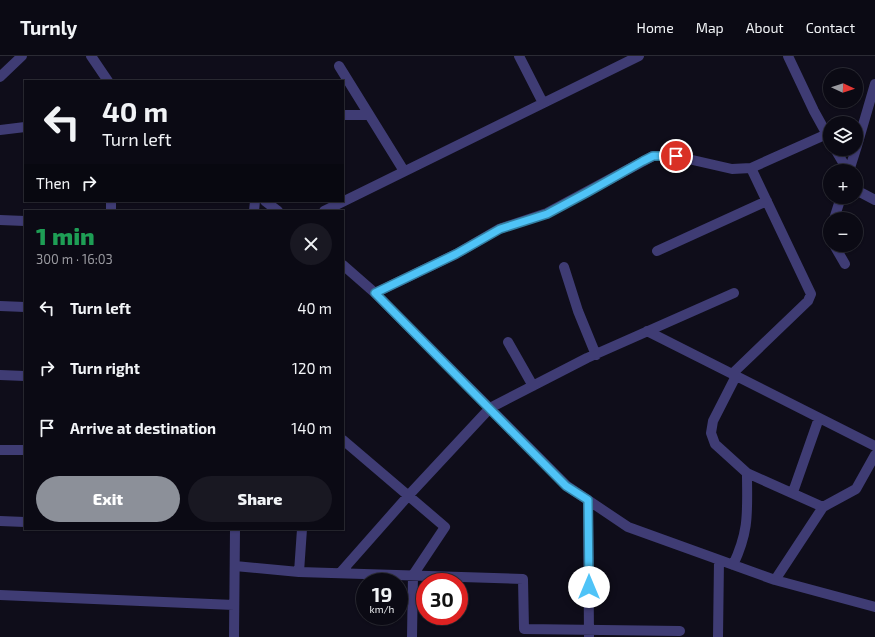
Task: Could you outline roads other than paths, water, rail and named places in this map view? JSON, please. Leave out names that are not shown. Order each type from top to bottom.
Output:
[{"type":"street","points":[[0,77],[11,61],[22,56]]},
{"type":"street","points":[[91,56],[107,80]]},
{"type":"street","points":[[519,56],[543,103]]},
{"type":"street","points":[[344,201],[638,56]]},
{"type":"street","points":[[788,56],[823,128]]},
{"type":"street","points":[[339,66],[404,171]]},
{"type":"street","points":[[863,130],[873,102],[875,84]]},
{"type":"street","points":[[344,115],[369,115]]},
{"type":"street","points":[[0,130],[24,127]]},
{"type":"street","points":[[375,293],[456,254],[500,229],[547,214],[653,156],[676,156],[732,169],[751,168],[823,139]]},
{"type":"street","points":[[751,168],[810,289],[811,298],[734,375],[713,421],[711,433],[720,449],[747,473],[793,492],[823,507]]},
{"type":"street","points":[[863,194],[875,200]]},
{"type":"street","points":[[657,251],[767,201]]},
{"type":"street","points":[[266,202],[277,210]]},
{"type":"street","points":[[326,210],[342,202]]},
{"type":"street","points":[[0,220],[24,220]]},
{"type":"street","points":[[838,252],[845,264]]},
{"type":"street","points":[[344,266],[375,293],[566,486],[628,527],[775,580],[875,607]]},
{"type":"street","points":[[564,267],[578,311],[596,355]]},
{"type":"street","points":[[340,573],[408,496],[490,408],[596,355],[734,293]]},
{"type":"street","points":[[0,306],[24,307]]},
{"type":"street","points":[[648,331],[875,446]]},
{"type":"street","points":[[508,342],[533,386]]},
{"type":"street","points":[[0,376],[24,376]]},
{"type":"street","points":[[793,492],[819,418]]},
{"type":"street","points":[[344,441],[445,527],[413,575],[412,637]]},
{"type":"street","points":[[0,450],[24,450]]},
{"type":"street","points":[[775,580],[823,507],[856,489],[875,455]]},
{"type":"street","points":[[734,565],[743,544],[747,522],[747,473]]},
{"type":"street","points":[[588,500],[589,634]]},
{"type":"street","points":[[0,521],[24,522]]},
{"type":"street","points":[[234,637],[235,530]]},
{"type":"street","points":[[299,572],[302,530]]},
{"type":"street","points":[[718,637],[719,560]]},
{"type":"street","points":[[235,566],[299,572],[523,579],[524,629],[589,634],[680,632]]},
{"type":"street","points":[[0,595],[234,605]]}]
